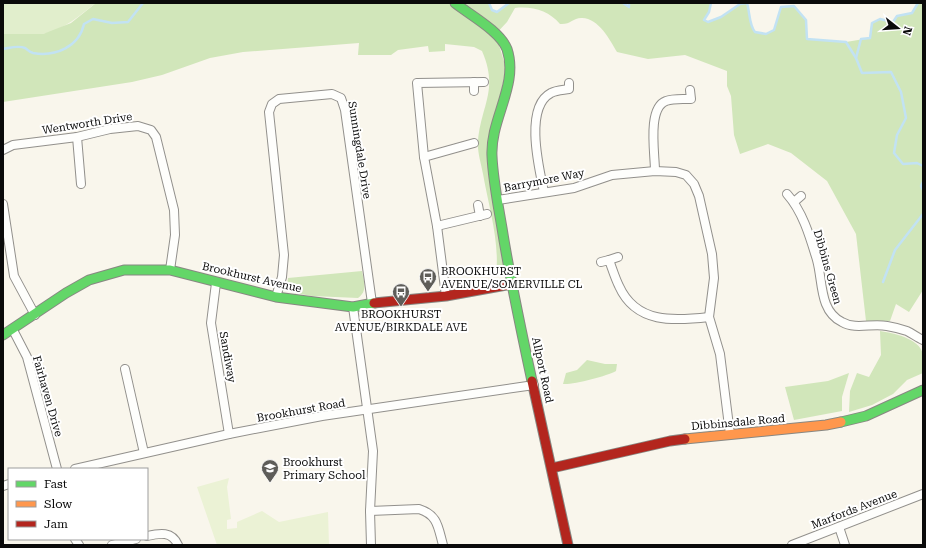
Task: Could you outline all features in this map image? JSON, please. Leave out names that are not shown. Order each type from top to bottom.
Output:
[{"type":"street","name":"Allport Road","points":[[455,3],[498,35],[505,44],[510,71],[496,123],[492,155],[512,284],[568,545]]},
{"type":"street","points":[[474,82],[474,91]]},
{"type":"street","points":[[446,296],[437,226],[424,158],[416,83],[484,82]]},
{"type":"street","points":[[544,192],[535,150],[537,115],[540,105],[545,97],[552,92],[569,89],[569,83]]},
{"type":"street","name":"Sunningdale Drive","points":[[276,297],[282,277],[284,255],[269,112],[272,104],[278,99],[332,94],[341,98],[345,110],[372,303]]},
{"type":"street","points":[[655,171],[654,118],[657,109],[666,101],[691,98]]},
{"type":"street","name":"Wentworth Drive","points":[[3,150],[12,144],[77,137],[110,129],[138,126],[151,130],[156,137],[174,210],[175,235],[170,270]]},
{"type":"street","points":[[77,137],[81,184]]},
{"type":"street","points":[[424,158],[474,143]]},
{"type":"street","name":"Barrymore Way","points":[[498,200],[574,188],[612,175],[655,171],[676,172],[686,175],[694,184],[699,196],[714,266],[709,317],[720,354],[730,434]]},
{"type":"street","name":"Dibbins Green","points":[[787,194],[794,202],[810,236],[818,262],[824,296],[831,314],[842,322],[859,327],[886,326],[907,331],[923,340]]},
{"type":"street","points":[[794,202],[801,196]]},
{"type":"street","points":[[3,204],[14,276],[35,315]]},
{"type":"street","points":[[437,226],[484,215],[478,205]]},
{"type":"street","points":[[618,257],[605,261],[619,287],[636,308],[648,315],[667,320],[709,317]]},
{"type":"street","name":"Brookhurst Avenue","points":[[3,335],[13,330],[66,293],[89,280],[124,270],[170,270],[216,283],[276,297],[353,307],[372,303],[446,296],[512,284]]},
{"type":"street","name":"Sandiway","points":[[216,283],[211,323],[230,434]]},
{"type":"street","points":[[353,307],[372,451],[370,511],[371,545]]},
{"type":"street","name":"Fairhaven Drive","points":[[13,330],[27,357],[57,468]]},
{"type":"street","points":[[126,369],[144,453]]},
{"type":"street","name":"Brookhurst Road","points":[[79,468],[230,434],[322,416],[534,385]]},
{"type":"street","name":"Dibbinsdale Road","points":[[552,468],[670,441],[730,434],[751,434],[826,426],[866,416],[923,390]]},
{"type":"street","name":"Marfords Avenue","points":[[792,545],[923,494]]},
{"type":"street","points":[[370,511],[419,509],[426,512],[433,516],[437,523],[443,545]]},
{"type":"street","points":[[839,527],[845,545]]},
{"type":"street","points":[[148,536],[161,533],[168,534],[175,539],[178,545]]},
{"type":"street","points":[[112,545],[132,540]]},
{"type":"green space","points":[[3,3],[96,3],[65,26],[51,32],[28,36],[3,34]]},
{"type":"green space","points":[[96,3],[489,3],[492,10],[497,12],[509,3],[623,3],[629,7],[629,3],[711,3],[709,12],[704,20],[708,22],[721,17],[740,4],[747,3],[755,32],[766,34],[774,30],[781,7],[794,6],[806,20],[807,39],[846,42],[870,38],[872,23],[880,19],[893,22],[897,16],[912,13],[918,3],[923,3],[923,290],[909,312],[896,304],[890,321],[866,321],[856,234],[827,181],[791,153],[768,144],[740,154],[734,135],[731,96],[727,86],[727,71],[685,55],[648,59],[617,52],[603,30],[593,21],[578,18],[560,24],[556,19],[540,10],[515,8],[507,22],[493,37],[499,45],[506,68],[488,156],[506,263],[503,272],[496,276],[497,263],[495,238],[478,149],[480,128],[489,87],[487,65],[482,51],[474,47],[445,44],[445,51],[429,52],[428,46],[398,50],[391,55],[358,55],[359,43],[243,52],[210,58],[162,75],[132,82],[3,102],[3,34],[43,34],[71,23]]},
{"type":"green space","points":[[362,271],[364,289],[358,298],[312,296],[294,293],[287,286],[288,278]]},
{"type":"green space","points":[[880,331],[905,337],[921,348],[923,354],[923,373],[907,380],[893,394],[872,405],[849,412],[850,391],[857,373],[869,377],[881,355]]},
{"type":"green space","points":[[587,360],[605,364],[617,364],[616,371],[590,380],[563,384],[566,373],[577,370]]},
{"type":"green space","points":[[849,373],[842,397],[842,411],[794,420],[785,387],[828,381]]},
{"type":"green space","points":[[229,478],[227,487],[231,519],[227,520],[227,529],[237,528],[237,522],[262,511],[279,522],[328,512],[329,545],[217,545],[197,487]]},
{"type":"waterway","points":[[3,49],[20,47],[33,53],[41,54],[57,52],[65,49],[77,39],[84,24],[93,19],[112,23],[128,22],[143,3]]},
{"type":"waterway","points":[[489,3],[492,10],[497,12],[509,3]]},
{"type":"waterway","points":[[623,3],[629,7],[629,3]]},
{"type":"waterway","points":[[711,3],[709,12],[704,20],[708,22],[721,17],[740,4],[747,3],[753,29],[755,32],[766,34],[774,30],[781,7],[794,6],[806,20],[807,39],[846,42],[856,58],[862,73],[891,72],[901,92],[906,118],[897,135],[894,153],[903,164],[917,163],[923,166]]},
{"type":"waterway","points":[[856,58],[861,39],[870,38],[872,23],[880,19],[893,22],[897,16],[912,13],[918,3]]},
{"type":"waterway","points":[[923,182],[921,186],[923,190]]},
{"type":"waterway","points":[[883,282],[895,250],[923,214]]},
{"type":"traffic: fast","points":[[455,3],[498,36],[507,49],[510,62],[507,89],[495,129],[492,156],[496,192],[509,266],[532,381]]},
{"type":"traffic: fast","points":[[3,335],[66,293],[89,280],[124,270],[170,270],[276,297],[353,307],[374,303]]},
{"type":"traffic: fast","points":[[841,422],[866,416],[923,390]]},
{"type":"traffic: slow","points":[[685,439],[826,425],[841,422]]},
{"type":"traffic: jam","points":[[374,303],[446,296],[513,284]]},
{"type":"traffic: jam","points":[[532,381],[568,545]]},
{"type":"traffic: jam","points":[[552,468],[670,441],[685,439]]},
{"type":"place","name":"BROOKHURST AVENUE/SOMERVILLE CL","points":[[428,292]]},
{"type":"place","name":"BROOKHURST AVENUE/BIRKDALE AVE","points":[[401,307]]},
{"type":"place","name":"Brookhurst Primary School","points":[[270,483]]}]
